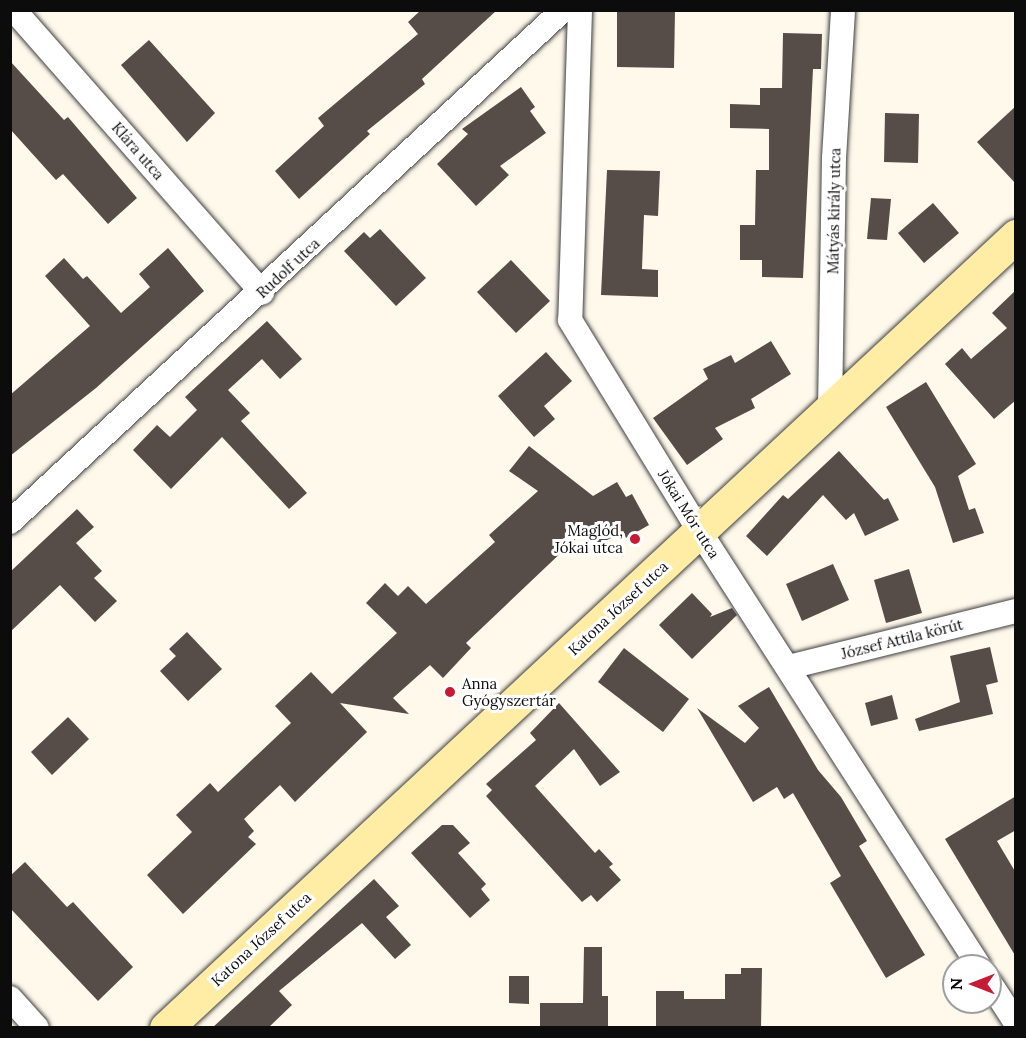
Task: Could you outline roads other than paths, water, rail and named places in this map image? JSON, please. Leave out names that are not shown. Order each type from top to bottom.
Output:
[{"type":"main road","name":"Katona József utca","points":[[166,1028],[1016,236]]},
{"type":"street","name":"Klára utca","points":[[14,10],[262,292]]},
{"type":"street","name":"Rudolf utca","points":[[10,522],[262,292],[562,10]]},
{"type":"street","name":"Jókai Mór utca","points":[[580,10],[570,320],[700,532],[789,667],[971,954]]},
{"type":"street","name":"Mátyás király utca","points":[[830,411],[834,158],[843,10]]},
{"type":"street","name":"József Attila körút","points":[[789,667],[1016,611]]},
{"type":"street","points":[[10,998],[37,1028]]},
{"type":"street","points":[[1002,1001],[1016,1023]]},
{"type":"place","name":"Maglód, Jókai utca","points":[[635,539]]},
{"type":"place","name":"Anna Gyógyszertár","points":[[450,692]]}]
